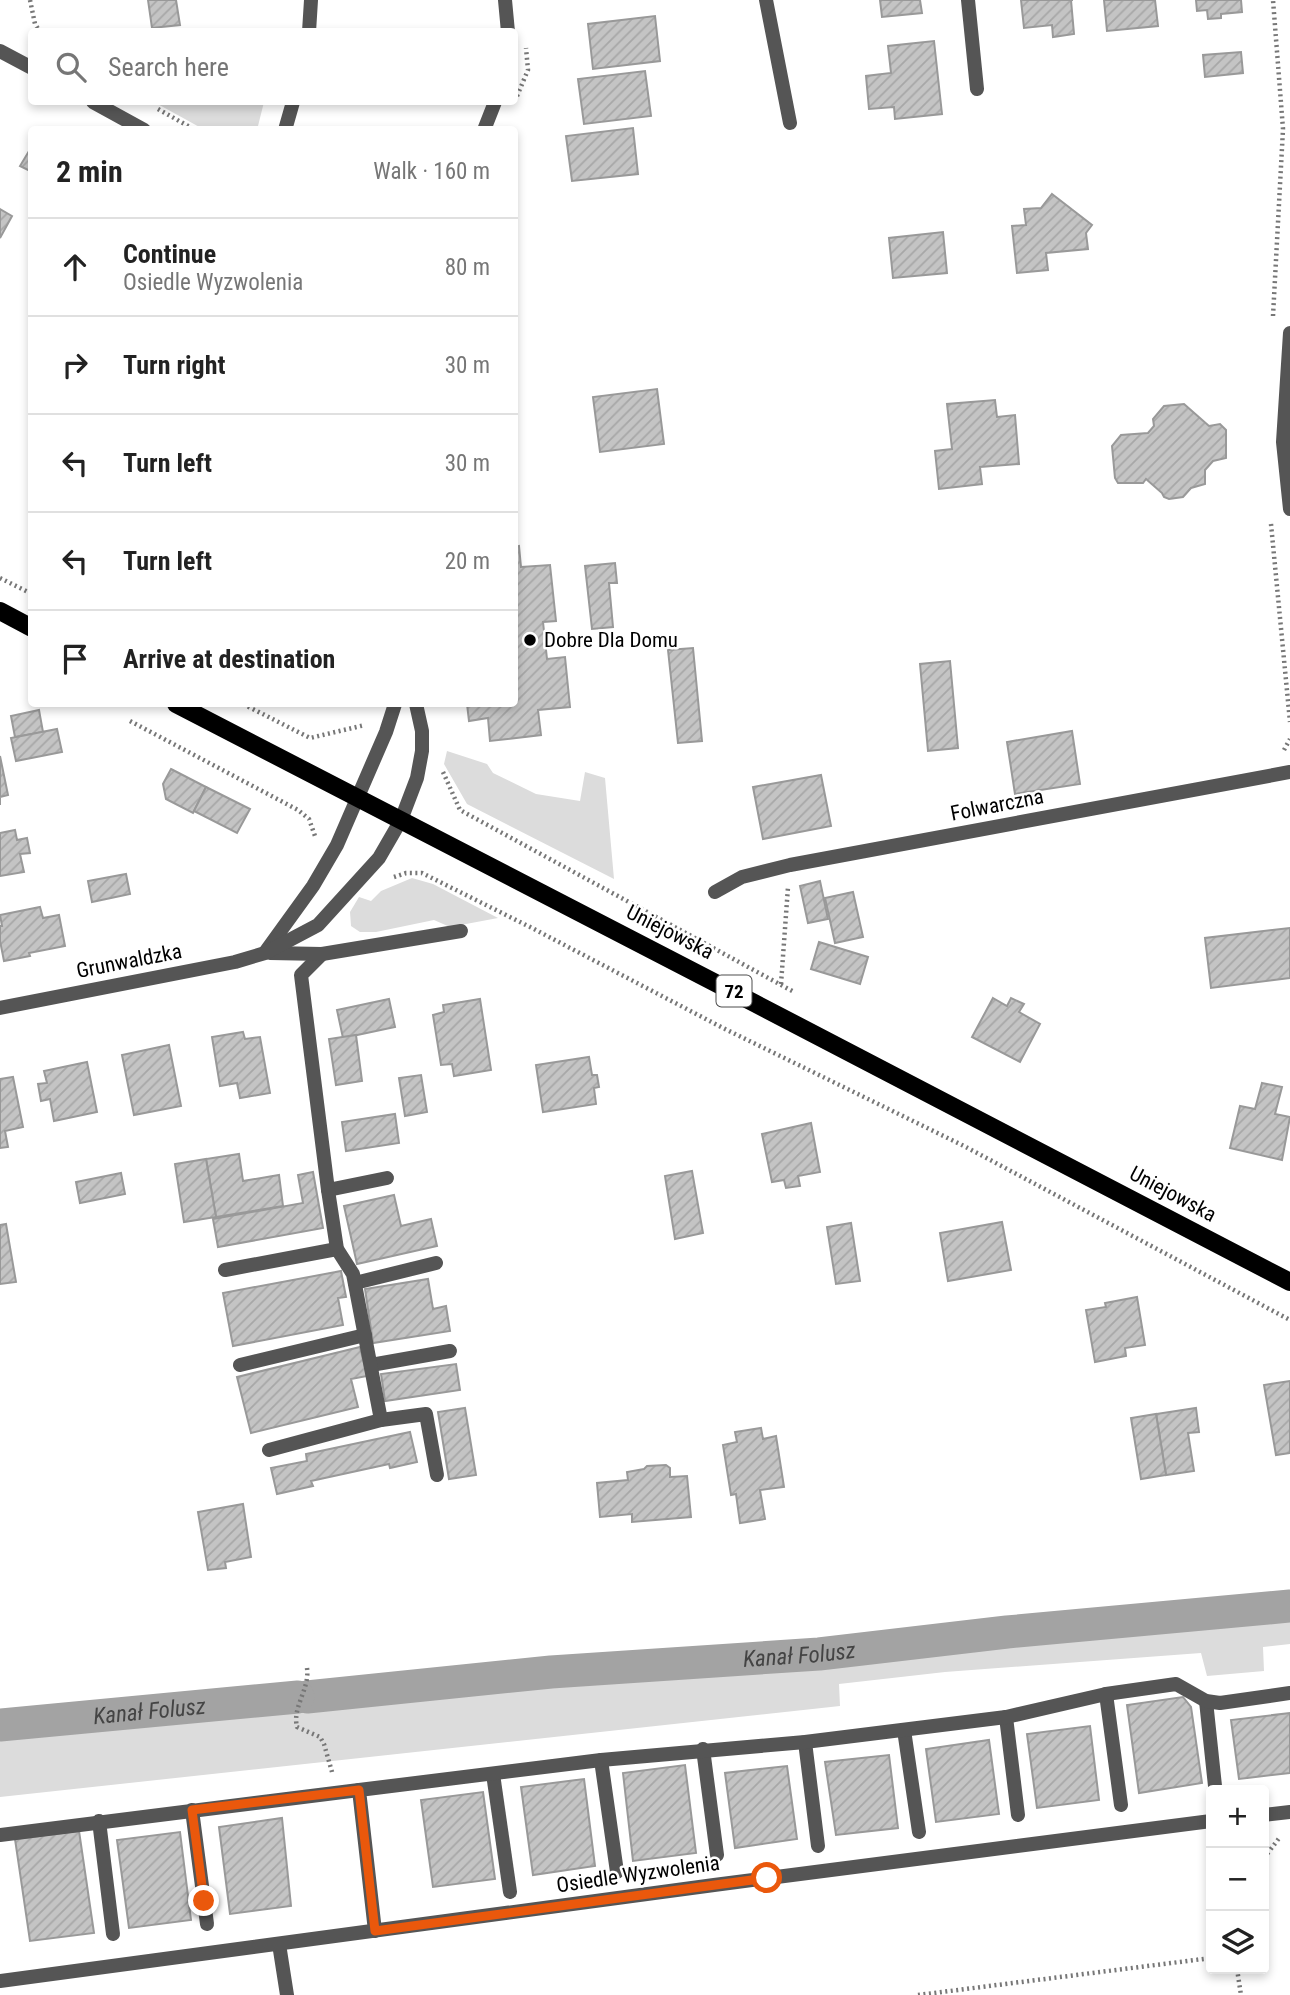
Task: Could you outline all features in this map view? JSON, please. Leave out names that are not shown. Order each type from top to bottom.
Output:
[{"type":"main road","points":[[0,611],[28,626]]},
{"type":"main road","name":"Uniejowska","points":[[182,707],[655,950],[1290,1282]]},
{"type":"street","points":[[309,28],[311,0]]},
{"type":"street","points":[[505,0],[508,28]]},
{"type":"street","points":[[766,0],[790,123]]},
{"type":"street","points":[[968,0],[977,89]]},
{"type":"street","points":[[0,51],[28,66]]},
{"type":"street","points":[[98,105],[137,126]]},
{"type":"street","points":[[286,126],[292,105]]},
{"type":"street","points":[[486,126],[494,105]]},
{"type":"street","points":[[1290,333],[1283,442],[1290,509]]},
{"type":"street","points":[[265,953],[313,886],[337,845],[386,733],[394,707]]},
{"type":"street","name":"Grunwaldzka","points":[[0,1008],[235,962],[265,953],[318,925],[379,858],[401,820],[416,778],[422,751],[422,731],[417,707]]},
{"type":"street","name":"Folwarczna","points":[[715,892],[742,877],[790,865],[1290,772]]},
{"type":"street","name":"Grunwaldzka","points":[[265,953],[322,954],[461,931]]},
{"type":"street","points":[[322,954],[301,975],[328,1190],[337,1249],[353,1274],[381,1420]]},
{"type":"street","points":[[328,1190],[387,1178]]},
{"type":"street","points":[[225,1270],[337,1249]]},
{"type":"street","points":[[355,1283],[436,1263]]},
{"type":"street","points":[[240,1365],[365,1335]]},
{"type":"street","points":[[371,1365],[450,1351]]},
{"type":"street","points":[[269,1450],[381,1420],[426,1414],[437,1475]]},
{"type":"street","points":[[0,1835],[601,1760],[805,1742],[1006,1717],[1106,1694],[1176,1684],[1206,1701],[1220,1703],[1290,1693]]},
{"type":"street","points":[[1106,1694],[1121,1805]]},
{"type":"street","points":[[1206,1701],[1215,1785]]},
{"type":"street","points":[[1006,1717],[1018,1815]]},
{"type":"street","points":[[904,1730],[919,1832]]},
{"type":"street","points":[[805,1742],[818,1846]]},
{"type":"street","points":[[704,1749],[718,1855]]},
{"type":"street","points":[[601,1760],[617,1872]]},
{"type":"street","points":[[493,1774],[510,1892]]},
{"type":"street","points":[[359,1790],[375,1931]]},
{"type":"street","points":[[192,1810],[207,1924]]},
{"type":"street","points":[[1269,1814],[1290,1812]]},
{"type":"street","points":[[99,1821],[113,1934]]},
{"type":"street","name":"Osiedle Wyzwolenia","points":[[0,1981],[1206,1822]]},
{"type":"street","points":[[279,1944],[287,1995]]},
{"type":"path","points":[[30,0],[38,28]]},
{"type":"path","points":[[518,94],[528,70],[526,47]]},
{"type":"path","points":[[155,107],[188,126]]},
{"type":"path","points":[[0,578],[28,592]]},
{"type":"path","points":[[249,707],[310,738],[368,724]]},
{"type":"path","points":[[1289,712],[1290,722]]},
{"type":"path","points":[[130,721],[298,810],[309,819],[315,840]]},
{"type":"path","points":[[443,772],[460,810],[803,998]]},
{"type":"path","points":[[781,984],[790,865]]},
{"type":"path","points":[[383,881],[406,873],[422,873],[723,1028],[953,1140],[1290,1320]]},
{"type":"path","points":[[307,1668],[308,1675],[295,1722],[297,1727],[320,1737],[338,1793]]},
{"type":"path","points":[[1269,1852],[1282,1835],[1290,1833]]},
{"type":"path","points":[[918,1995],[1206,1959]]},
{"type":"path","points":[[1238,1974],[1241,1995]]},
{"type":"shaded area","points":[[159,105],[263,105],[258,126],[198,126]]},
{"type":"shaded area","points":[[447,751],[487,764],[493,773],[536,794],[580,801],[585,772],[605,778],[614,879],[467,804],[444,764]]},
{"type":"shaded area","points":[[412,878],[433,884],[498,918],[450,927],[434,920],[376,932],[360,932],[351,926],[350,912],[359,897],[371,901],[381,891]]},
{"type":"shaded area","points":[[1290,1618],[1290,1644],[1263,1647],[1264,1671],[1207,1676],[1201,1653],[945,1672],[839,1684],[840,1706],[0,1797],[0,1736],[325,1704],[946,1652]]},
{"type":"building","points":[[148,0],[176,0],[180,25],[152,28]]},
{"type":"building","points":[[880,0],[920,0],[922,13],[882,17]]},
{"type":"building","points":[[1021,0],[1071,0],[1074,34],[1053,37],[1052,25],[1024,28]]},
{"type":"building","points":[[1104,0],[1155,0],[1158,26],[1107,31]]},
{"type":"building","points":[[1196,0],[1241,0],[1242,12],[1221,14],[1221,18],[1208,19],[1207,10],[1197,11]]},
{"type":"building","points":[[655,16],[660,61],[593,69],[588,24]]},
{"type":"building","points":[[934,41],[942,114],[895,119],[894,107],[869,109],[866,76],[891,73],[888,46]]},
{"type":"building","points":[[1241,52],[1243,73],[1205,77],[1203,55]]},
{"type":"building","points":[[645,71],[651,116],[584,124],[578,79]]},
{"type":"building","points":[[633,128],[638,174],[572,181],[566,136]]},
{"type":"building","points":[[28,153],[28,170],[20,166]]},
{"type":"building","points":[[1052,194],[1092,225],[1086,233],[1088,249],[1046,253],[1048,270],[1017,273],[1012,226],[1026,225],[1024,209],[1041,208]]},
{"type":"building","points":[[0,209],[12,216],[0,238]]},
{"type":"building","points":[[943,232],[947,273],[893,278],[889,238]]},
{"type":"building","points":[[657,389],[664,444],[600,452],[593,397]]},
{"type":"building","points":[[995,400],[997,417],[1015,415],[1019,464],[980,467],[982,484],[939,489],[935,451],[952,449],[947,404]]},
{"type":"building","points":[[1184,404],[1209,426],[1220,424],[1226,430],[1226,458],[1213,461],[1205,470],[1205,484],[1191,488],[1183,497],[1169,499],[1146,479],[1143,483],[1118,483],[1115,478],[1112,446],[1121,435],[1148,433],[1154,426],[1153,419],[1164,406]]},
{"type":"building","name":"Dobre Dla Domu","points":[[518,546],[521,567],[550,565],[556,621],[543,622],[547,659],[565,657],[570,707],[538,710],[541,735],[490,741],[488,718],[469,721],[467,707],[518,707]]},
{"type":"building","points":[[615,563],[617,583],[609,583],[613,627],[592,629],[585,566]]},
{"type":"building","points":[[693,648],[702,741],[678,743],[668,650]]},
{"type":"building","points":[[950,661],[958,748],[928,751],[920,664]]},
{"type":"building","points":[[39,710],[43,732],[15,737],[11,716]]},
{"type":"building","points":[[57,729],[62,752],[16,761],[11,738]]},
{"type":"building","points":[[1072,731],[1080,784],[1015,794],[1007,742]]},
{"type":"building","points":[[0,756],[8,795],[0,797]]},
{"type":"building","points":[[171,769],[206,787],[193,813],[166,799],[163,784]]},
{"type":"building","points":[[821,775],[831,826],[763,839],[753,787]]},
{"type":"building","points":[[206,787],[250,809],[237,833],[194,811]]},
{"type":"building","points":[[15,830],[17,840],[27,838],[30,853],[20,854],[24,872],[0,876],[0,833]]},
{"type":"building","points":[[126,874],[130,894],[92,902],[88,881]]},
{"type":"building","points":[[820,881],[828,919],[808,923],[800,886]]},
{"type":"building","points":[[853,892],[863,937],[835,943],[825,898]]},
{"type":"building","points":[[40,907],[43,918],[59,915],[65,946],[4,961],[0,941],[0,915]]},
{"type":"building","points":[[1290,928],[1290,978],[1211,988],[1205,938]]},
{"type":"building","points":[[819,942],[868,957],[860,984],[811,969]]},
{"type":"building","points":[[993,998],[1007,1006],[1011,998],[1024,1004],[1019,1012],[1040,1024],[1020,1062],[972,1037]]},
{"type":"building","points":[[389,999],[395,1027],[343,1038],[337,1010]]},
{"type":"building","points":[[480,999],[491,1070],[454,1076],[452,1064],[441,1065],[433,1015],[444,1012],[443,1005]]},
{"type":"building","points":[[243,1032],[245,1039],[260,1037],[270,1093],[240,1098],[237,1083],[220,1086],[212,1037]]},
{"type":"building","points":[[356,1035],[362,1081],[336,1085],[329,1039]]},
{"type":"building","points":[[169,1045],[181,1106],[134,1115],[122,1055]]},
{"type":"building","points":[[589,1057],[592,1075],[597,1075],[599,1087],[594,1088],[596,1104],[543,1112],[536,1065]]},
{"type":"building","points":[[87,1062],[97,1112],[54,1121],[50,1099],[41,1101],[38,1084],[47,1083],[44,1071]]},
{"type":"building","points":[[421,1075],[427,1112],[405,1116],[399,1078]]},
{"type":"building","points":[[13,1077],[23,1127],[5,1131],[8,1147],[0,1148],[0,1079]]},
{"type":"building","points":[[1262,1083],[1282,1087],[1275,1114],[1290,1117],[1282,1160],[1230,1148],[1240,1106],[1255,1109]]},
{"type":"building","points":[[395,1114],[399,1143],[346,1151],[342,1122]]},
{"type":"building","points":[[811,1123],[820,1172],[798,1176],[800,1186],[786,1188],[784,1180],[772,1182],[762,1134]]},
{"type":"building","points":[[239,1154],[243,1181],[279,1175],[283,1206],[216,1217],[206,1159]]},
{"type":"building","points":[[206,1159],[216,1217],[184,1222],[175,1164]]},
{"type":"building","points":[[692,1171],[703,1233],[675,1239],[665,1176]]},
{"type":"building","points":[[313,1172],[323,1228],[218,1247],[213,1219],[303,1203],[298,1175]]},
{"type":"building","points":[[121,1173],[125,1194],[80,1203],[76,1182]]},
{"type":"building","points":[[394,1195],[401,1226],[431,1219],[437,1246],[357,1264],[344,1206]]},
{"type":"building","points":[[1002,1222],[1011,1270],[948,1281],[940,1233]]},
{"type":"building","points":[[851,1223],[860,1281],[836,1284],[827,1227]]},
{"type":"building","points":[[6,1224],[16,1282],[0,1284],[0,1225]]},
{"type":"building","points":[[341,1271],[346,1297],[338,1298],[343,1325],[233,1346],[223,1293]]},
{"type":"building","points":[[428,1279],[433,1309],[446,1306],[450,1331],[373,1343],[365,1289]]},
{"type":"building","points":[[1137,1297],[1145,1345],[1125,1348],[1126,1356],[1095,1362],[1086,1310]]},
{"type":"building","points":[[360,1347],[367,1376],[351,1379],[358,1407],[251,1433],[237,1377]]},
{"type":"building","points":[[456,1364],[460,1390],[385,1401],[381,1374]]},
{"type":"building","points":[[1290,1381],[1290,1453],[1276,1455],[1264,1385]]},
{"type":"building","points":[[465,1408],[476,1475],[449,1479],[438,1412]]},
{"type":"building","points":[[1196,1408],[1199,1432],[1188,1433],[1194,1471],[1166,1475],[1156,1414]]},
{"type":"building","points":[[1156,1414],[1166,1475],[1141,1479],[1131,1418]]},
{"type":"building","points":[[761,1428],[763,1439],[776,1436],[784,1487],[760,1490],[765,1519],[740,1523],[736,1494],[731,1495],[723,1445],[737,1442],[735,1432]]},
{"type":"building","points":[[410,1432],[417,1462],[390,1468],[389,1464],[311,1481],[313,1486],[277,1494],[271,1468],[307,1461],[306,1454]]},
{"type":"building","points":[[666,1465],[670,1468],[670,1477],[687,1476],[691,1517],[632,1522],[632,1514],[600,1517],[597,1483],[628,1480],[627,1472],[647,1466]]},
{"type":"building","points":[[243,1504],[251,1557],[225,1562],[226,1568],[208,1570],[198,1512]]},
{"type":"building","points":[[1183,1697],[1191,1707],[1202,1783],[1139,1793],[1127,1705]]},
{"type":"building","points":[[1290,1713],[1290,1773],[1239,1779],[1231,1720]]},
{"type":"building","points":[[1090,1726],[1099,1800],[1037,1808],[1027,1734]]},
{"type":"building","points":[[989,1740],[999,1814],[936,1822],[926,1749]]},
{"type":"building","points":[[889,1755],[898,1828],[836,1835],[825,1762]]},
{"type":"building","points":[[685,1765],[696,1853],[633,1861],[623,1773]]},
{"type":"building","points":[[787,1766],[797,1839],[735,1848],[725,1773]]},
{"type":"building","points":[[584,1779],[595,1866],[533,1875],[521,1787]]},
{"type":"building","points":[[483,1792],[495,1879],[433,1887],[421,1800]]},
{"type":"building","points":[[282,1818],[291,1906],[230,1914],[219,1827]]},
{"type":"building","points":[[79,1831],[94,1933],[30,1941],[15,1839]]},
{"type":"building","points":[[180,1832],[191,1920],[129,1928],[117,1840]]},
{"type":"waterway","name":"Kanał Folusz","points":[[307,1697],[551,1672],[819,1654],[1007,1632],[1290,1606]]},
{"type":"waterway","name":"Kanał Folusz","points":[[0,1725],[298,1697]]},
{"type":"place","name":"Dobre Dla Domu","points":[[530,640]]},
{"type":"route","points":[[204,1901],[192,1810],[359,1790],[375,1931],[767,1878]]}]
